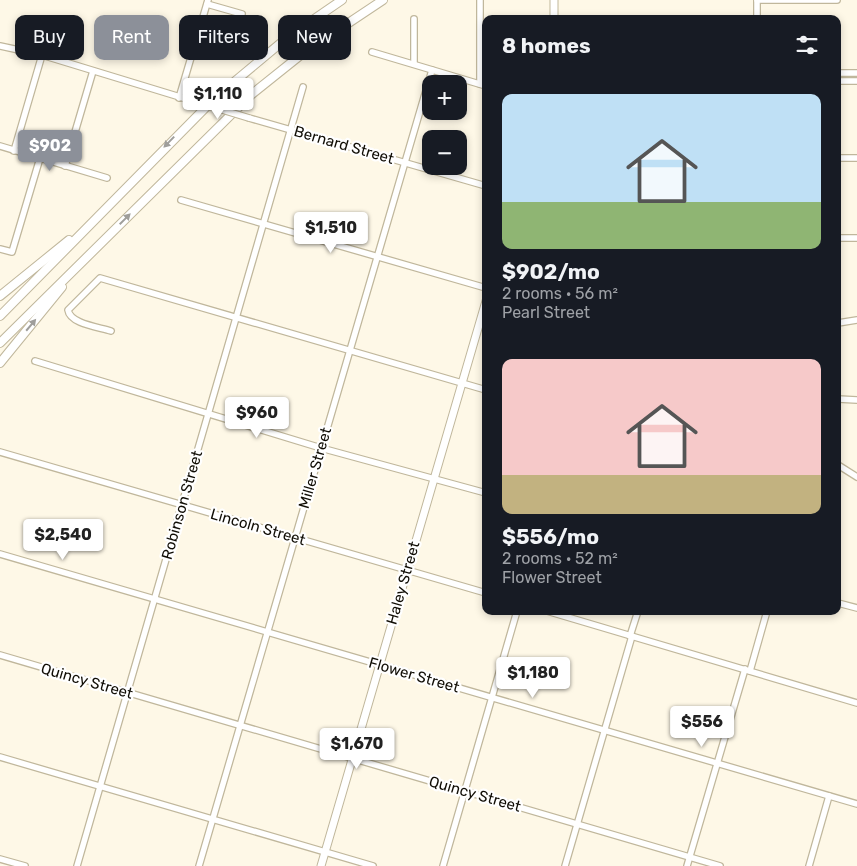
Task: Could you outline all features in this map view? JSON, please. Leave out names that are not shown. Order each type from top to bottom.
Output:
[{"type":"highway","points":[[0,316],[188,123],[230,84],[288,37],[342,0]]},
{"type":"highway","points":[[0,343],[252,94],[302,54],[383,0]]},
{"type":"highway","points":[[0,296],[95,218]]},
{"type":"highway","points":[[0,363],[90,254]]},
{"type":"main road","points":[[554,0],[554,15]]},
{"type":"main road","name":"Haley Street","points":[[321,866],[482,315]]},
{"type":"street","points":[[480,0],[482,57]]},
{"type":"street","points":[[757,15],[756,0],[837,0]]},
{"type":"street","points":[[180,98],[208,2],[242,14]]},
{"type":"street","points":[[414,19],[414,64]]},
{"type":"street","name":"Bernard Street","points":[[0,46],[15,49]]},
{"type":"street","points":[[372,52],[482,85]]},
{"type":"street","points":[[14,151],[41,60]]},
{"type":"street","name":"Bernard Street","points":[[58,60],[193,102],[482,185]]},
{"type":"street","name":"Miller Street","points":[[199,866],[432,70]]},
{"type":"street","points":[[65,166],[93,71]]},
{"type":"street","points":[[841,73],[857,73]]},
{"type":"street","points":[[841,81],[857,81]]},
{"type":"street","name":"Robinson Street","points":[[77,866],[304,86]]},
{"type":"street","points":[[0,146],[107,178]]},
{"type":"street","points":[[0,249],[12,252],[40,158]]},
{"type":"street","points":[[841,158],[857,158]]},
{"type":"street","points":[[182,200],[482,287]]},
{"type":"street","points":[[841,238],[857,238]]},
{"type":"street","points":[[111,331],[73,319],[68,313],[68,310],[100,278],[482,389]]},
{"type":"street","points":[[841,323],[857,320]]},
{"type":"street","points":[[35,361],[321,448],[435,477],[482,492]]},
{"type":"street","points":[[841,400],[857,400]]},
{"type":"street","name":"Lincoln Street","points":[[0,452],[482,592]]},
{"type":"street","points":[[841,467],[857,477]]},
{"type":"street","name":"Flower Street","points":[[0,554],[857,804]]},
{"type":"street","points":[[841,604],[857,608]]},
{"type":"street","points":[[443,866],[516,615]]},
{"type":"street","points":[[560,615],[857,703]]},
{"type":"street","points":[[565,866],[637,615]]},
{"type":"street","points":[[687,866],[717,763],[766,615]]},
{"type":"street","name":"Quincy Street","points":[[0,655],[720,866]]},
{"type":"street","points":[[0,757],[373,866]]},
{"type":"street","points":[[809,866],[830,796]]},
{"type":"street","points":[[0,859],[25,866]]}]
